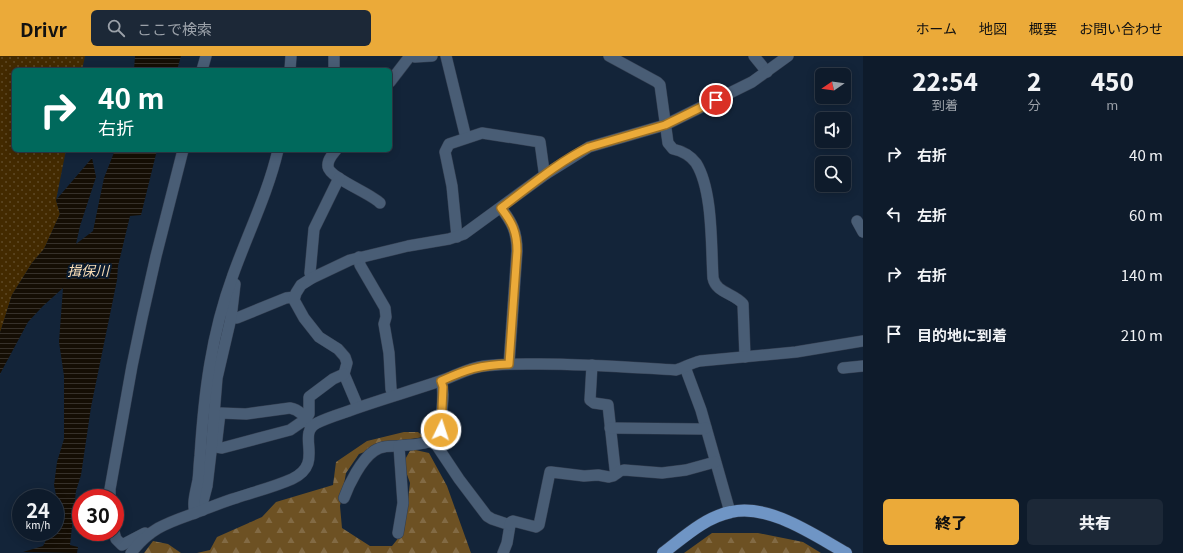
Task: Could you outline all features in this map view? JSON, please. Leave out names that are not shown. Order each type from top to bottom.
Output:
[{"type":"main road","points":[[663,553],[702,524],[730,512],[744,510],[757,511],[784,520],[846,553]]},
{"type":"street","points":[[203,68],[206,56]]},
{"type":"street","points":[[290,68],[291,56]]},
{"type":"street","points":[[334,56],[334,68]]},
{"type":"street","points":[[392,80],[412,56],[415,58],[432,56]]},
{"type":"street","points":[[446,56],[466,138]]},
{"type":"street","points":[[609,56],[660,85],[668,142],[673,149],[684,152],[695,162],[703,178],[708,202],[714,284],[721,290],[739,299],[743,304],[744,357]]},
{"type":"street","points":[[754,56],[767,72]]},
{"type":"street","points":[[358,407],[344,374],[347,364],[345,357],[338,349],[319,337],[304,318],[294,300],[294,297],[301,285],[312,278],[359,257],[457,237],[464,234],[546,174],[589,147],[665,125],[752,82],[788,56]]},
{"type":"street","points":[[457,237],[452,186],[445,152],[449,144],[482,133],[540,142],[546,174]]},
{"type":"street","points":[[110,489],[133,359],[156,256],[182,152]]},
{"type":"street","points":[[199,511],[194,507],[194,500],[198,478],[206,382],[214,337],[233,275],[263,198],[277,152]]},
{"type":"street","points":[[332,152],[328,161],[328,167],[331,173],[369,194],[380,203]]},
{"type":"street","points":[[312,278],[310,273],[314,229],[339,178]]},
{"type":"street","points":[[501,208],[512,222],[517,241],[509,364]]},
{"type":"street","points":[[857,221],[863,232]]},
{"type":"street","points":[[359,257],[360,265],[385,308],[386,317],[384,324],[389,353],[391,389],[393,395]]},
{"type":"street","points":[[199,511],[207,486],[217,378],[231,318],[235,282],[233,275]]},
{"type":"street","points":[[231,318],[237,318],[286,298],[294,297]]},
{"type":"street","points":[[308,423],[302,413],[290,408],[246,414],[220,413],[216,447],[222,448],[290,430],[308,423],[318,423],[358,407],[441,381],[461,372],[482,366],[509,364],[554,364],[676,370],[700,361],[796,352],[863,341]]},
{"type":"street","points":[[592,365],[590,400],[594,403],[608,405],[615,469],[617,473]]},
{"type":"street","points":[[843,368],[863,366]]},
{"type":"street","points":[[684,367],[697,398],[730,512]]},
{"type":"street","points":[[131,553],[150,533],[162,525],[223,502],[292,479],[302,473],[307,467],[310,451],[308,438],[309,397],[333,379],[344,374]]},
{"type":"street","points":[[344,498],[350,482],[369,456],[375,451],[386,447],[422,443],[433,440],[437,437],[441,430],[442,422],[443,387],[441,381]]},
{"type":"street","points":[[610,428],[706,428]]},
{"type":"street","points":[[433,440],[459,479],[487,516],[510,525]]},
{"type":"street","points":[[398,533],[403,503],[399,446]]},
{"type":"street","points":[[503,553],[511,522],[513,521],[536,527],[539,525],[550,472],[609,477],[624,470],[662,474],[686,470],[715,462]]},
{"type":"street","points":[[118,541],[122,545],[144,533],[150,533]]},
{"type":"shaded area","points":[[0,56],[85,56],[82,68],[12,68],[12,152],[66,152],[56,200],[60,214],[44,249],[32,263],[12,295],[0,333]]},
{"type":"green space","points":[[404,432],[418,432],[424,437],[391,442],[359,454],[346,473],[340,506],[342,528],[370,546],[392,546],[404,531],[410,483],[403,463],[411,449],[429,453],[447,486],[471,553],[197,553],[210,550],[217,537],[262,517],[276,502],[333,485],[336,462],[367,441]]},
{"type":"green space","points":[[712,533],[758,533],[803,542],[821,553],[684,553]]},
{"type":"green space","points":[[153,541],[168,544],[181,553],[144,553]]},
{"type":"water","points":[[135,56],[181,56],[178,68],[134,68]]},
{"type":"water","name":"揖保川","points":[[114,152],[157,152],[141,215],[130,216],[118,266],[117,280],[91,407],[81,475],[77,489],[72,489],[72,527],[70,545],[78,547],[77,553],[23,552],[43,546],[46,541],[64,541],[64,489],[55,489],[54,485],[57,462],[64,439],[64,376],[59,342],[63,288],[28,322],[0,374],[0,333],[12,295],[32,263],[44,249],[60,214],[56,200],[92,158],[96,177],[80,226],[76,244],[93,231],[104,178]]},
{"type":"route","points":[[441,430],[443,387],[441,381],[472,368],[509,364],[517,241],[512,222],[501,208],[546,174],[589,147],[665,125],[716,100]]}]
